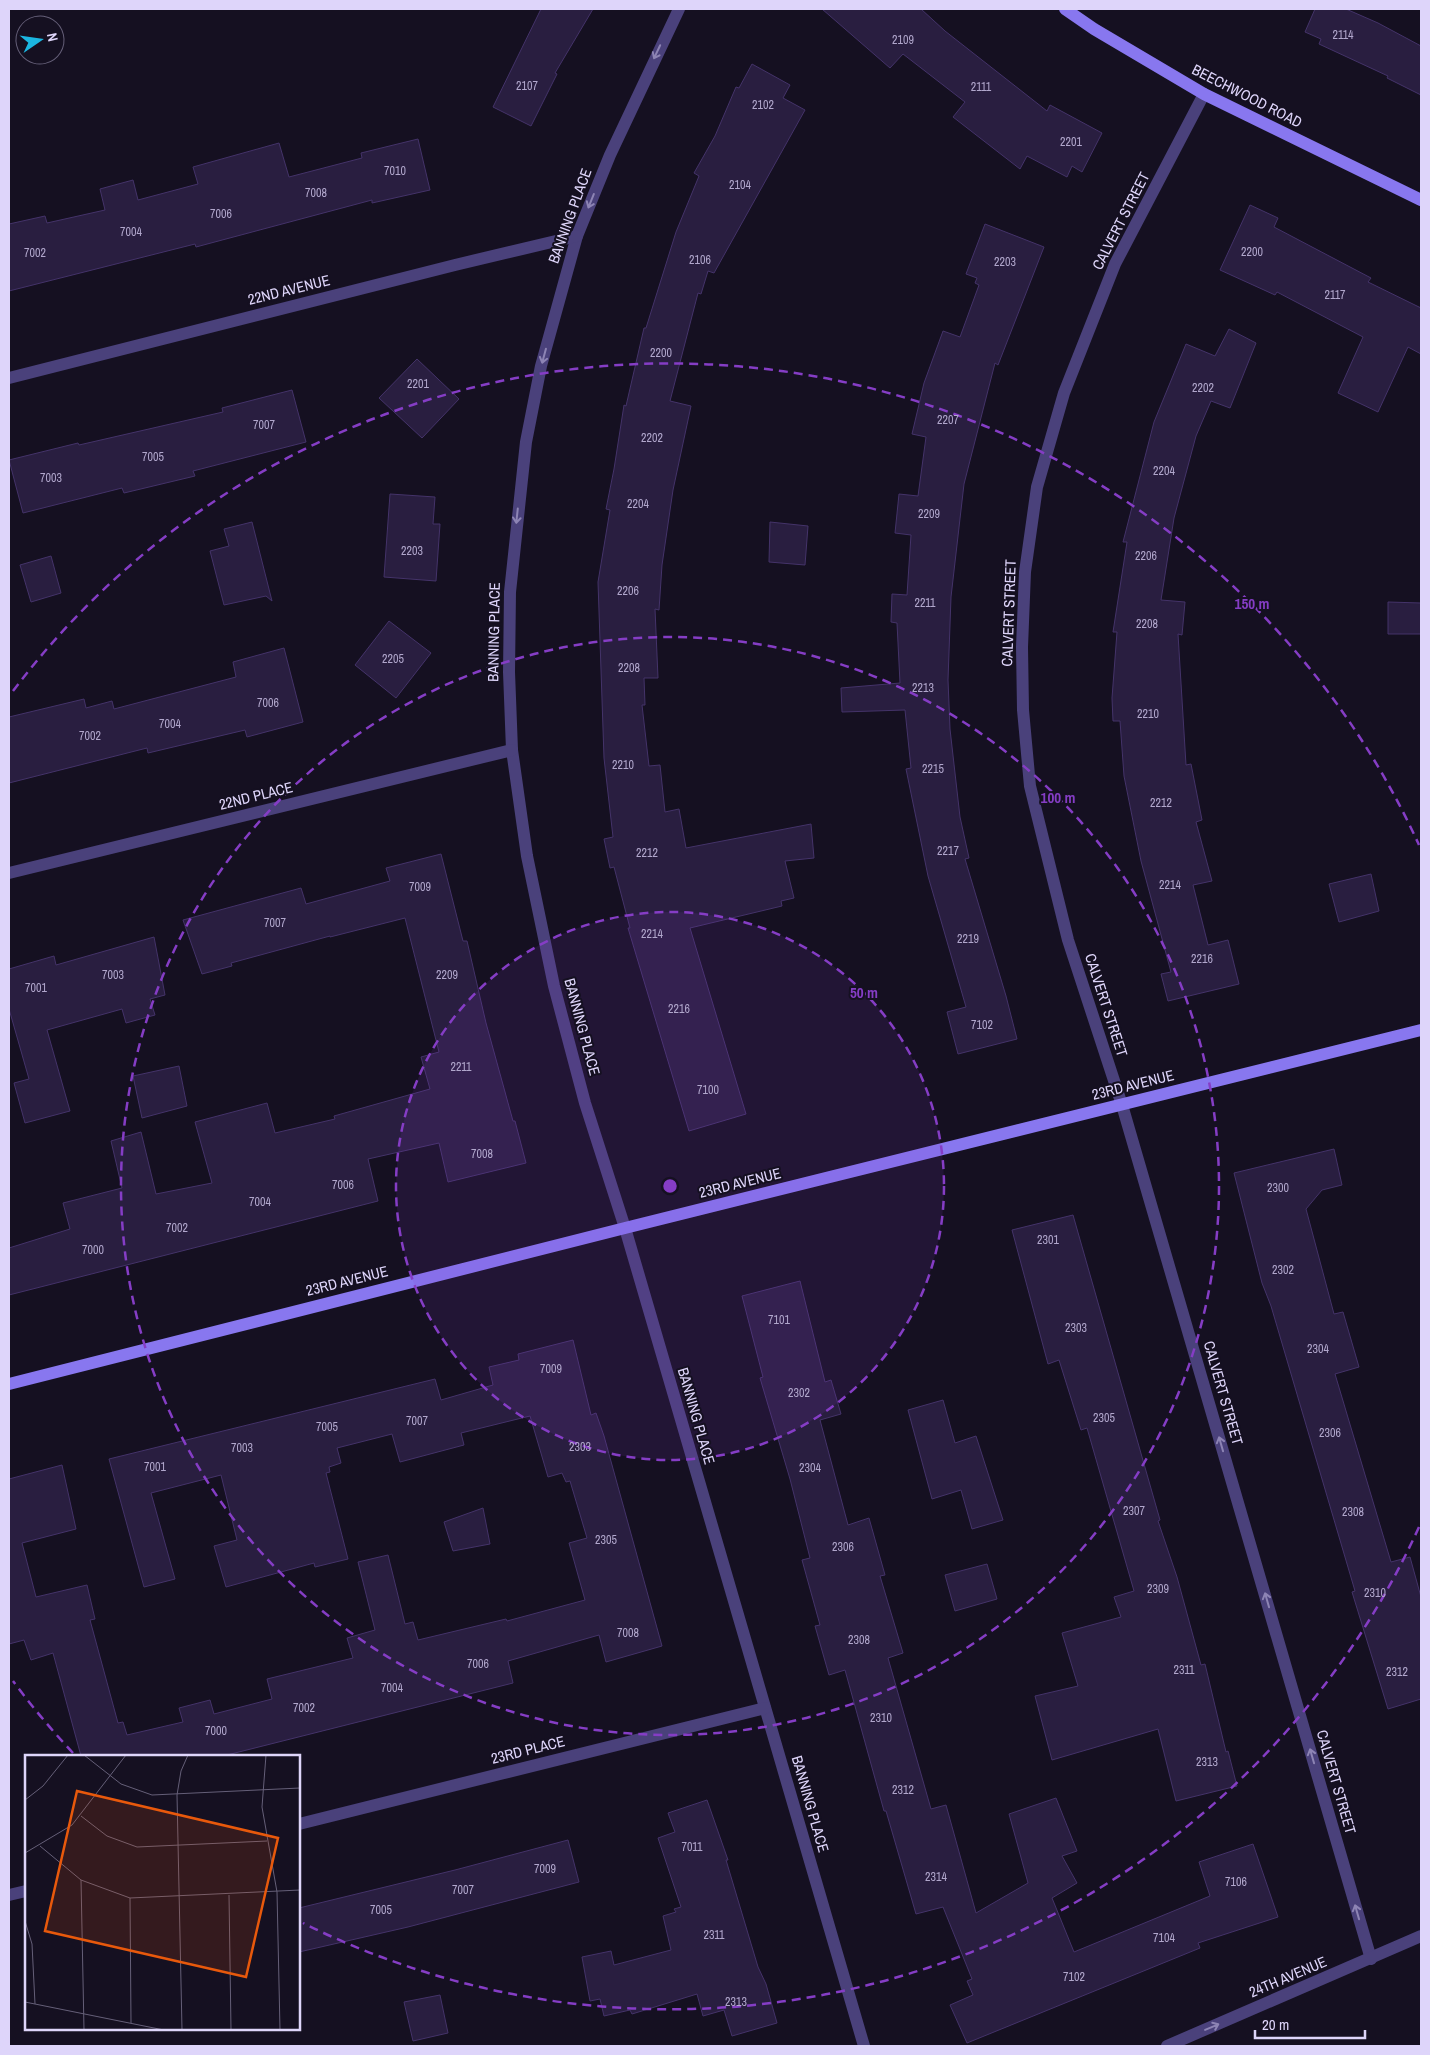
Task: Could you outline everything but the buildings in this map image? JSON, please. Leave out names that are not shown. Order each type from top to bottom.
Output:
[{"type":"street","name":"BANNING PLACE","points":[[679,9],[610,155],[577,236],[541,366],[526,442],[510,592],[509,672],[512,750],[527,856],[554,986],[585,1103],[625,1228],[864,2046]]},
{"type":"street","name":"BEECHWOOD ROAD","points":[[1065,9],[1204,94],[1421,200]]},
{"type":"street","name":"CALVERT STREET","points":[[1204,94],[1116,264],[1064,393],[1037,487],[1025,572],[1022,647],[1023,710],[1030,786],[1068,940],[1122,1105],[1371,1959]]},
{"type":"street","name":"22ND AVENUE","points":[[9,378],[417,274],[577,236]]},
{"type":"street","name":"22ND PLACE","points":[[9,873],[512,750]]},
{"type":"street","name":"23RD AVENUE","points":[[9,1384],[625,1228],[1421,1030]]},
{"type":"street","name":"23RD PLACE","points":[[300,1824],[765,1708]]},
{"type":"street","points":[[9,1896],[25,1891]]},
{"type":"street","name":"24TH AVENUE","points":[[1167,2046],[1421,1936]]}]
